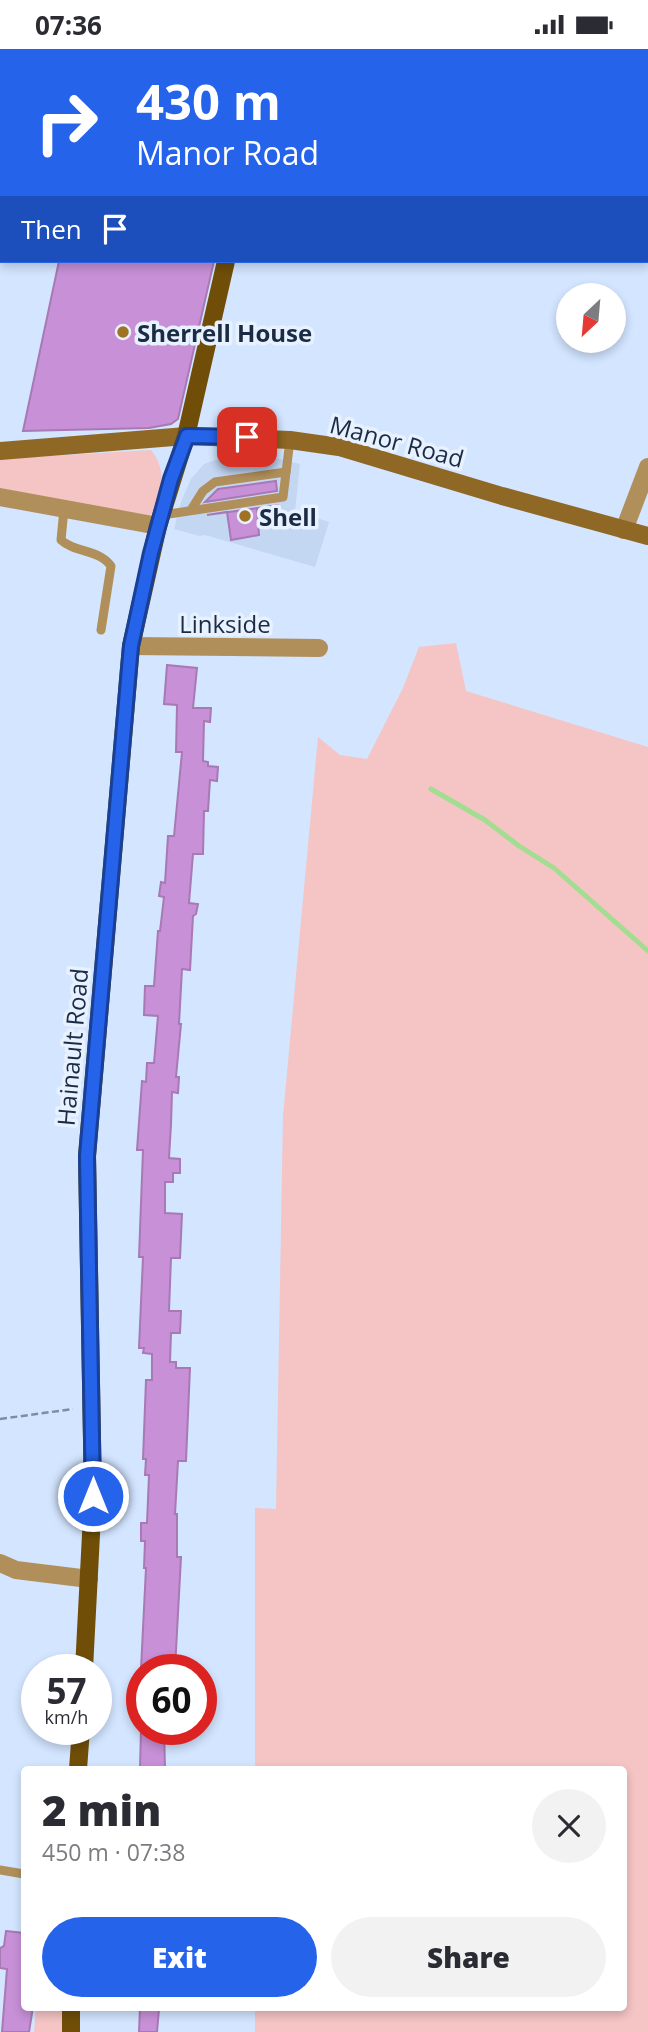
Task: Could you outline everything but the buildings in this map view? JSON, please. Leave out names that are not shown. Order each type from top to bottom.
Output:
[{"type":"main road","name":"Hainault Road","points":[[85,1654],[93,1496],[87,1156],[131,646],[171,479],[187,436],[226,263]]},
{"type":"main road","name":"Manor Road","points":[[0,451],[187,436],[290,440],[339,447],[648,536]]},
{"type":"main road","points":[[78,1766],[79,1745]]},
{"type":"main road","points":[[71,2011],[71,2032]]},
{"type":"street","points":[[624,530],[648,467]]},
{"type":"street","points":[[0,497],[64,509],[160,521]]},
{"type":"street","name":"Linkside","points":[[131,646],[319,648]]},
{"type":"street","points":[[0,1563],[16,1570],[89,1579]]},
{"type":"lane","points":[[160,521],[191,510],[283,498],[290,440]]},
{"type":"lane","points":[[191,510],[203,491],[215,482],[286,472]]},
{"type":"lane","points":[[64,509],[61,540],[102,557],[111,566],[101,630]]},
{"type":"lane","points":[[0,1870],[21,1874]]},
{"type":"path","points":[[0,1419],[93,1407]]},
{"type":"shaded area","points":[[151,450],[157,458],[161,475],[160,492],[152,518],[0,489],[0,459]]},
{"type":"shaded area","name":"Shell","points":[[222,458],[276,458],[300,464],[295,511],[329,522],[315,567],[205,535],[174,529],[191,479],[204,464]]},
{"type":"shaded area","points":[[456,643],[466,691],[648,747],[648,2032],[255,2032],[255,2011],[627,2011],[627,1766],[255,1766],[255,1508],[276,1509],[283,1116],[318,737],[340,755],[367,759],[403,688],[419,647]]},
{"type":"shaded area","points":[[36,2011],[64,2011],[64,2032],[34,2032]]},
{"type":"waterway","points":[[431,789],[485,820],[554,868],[648,951]]},
{"type":"place","name":"Sherrell House","points":[[123,332]]},
{"type":"place","name":"Shell","points":[[245,516]]},
{"type":"route","points":[[93,1496],[87,1156],[131,646],[158,526],[187,436],[247,437]]}]
